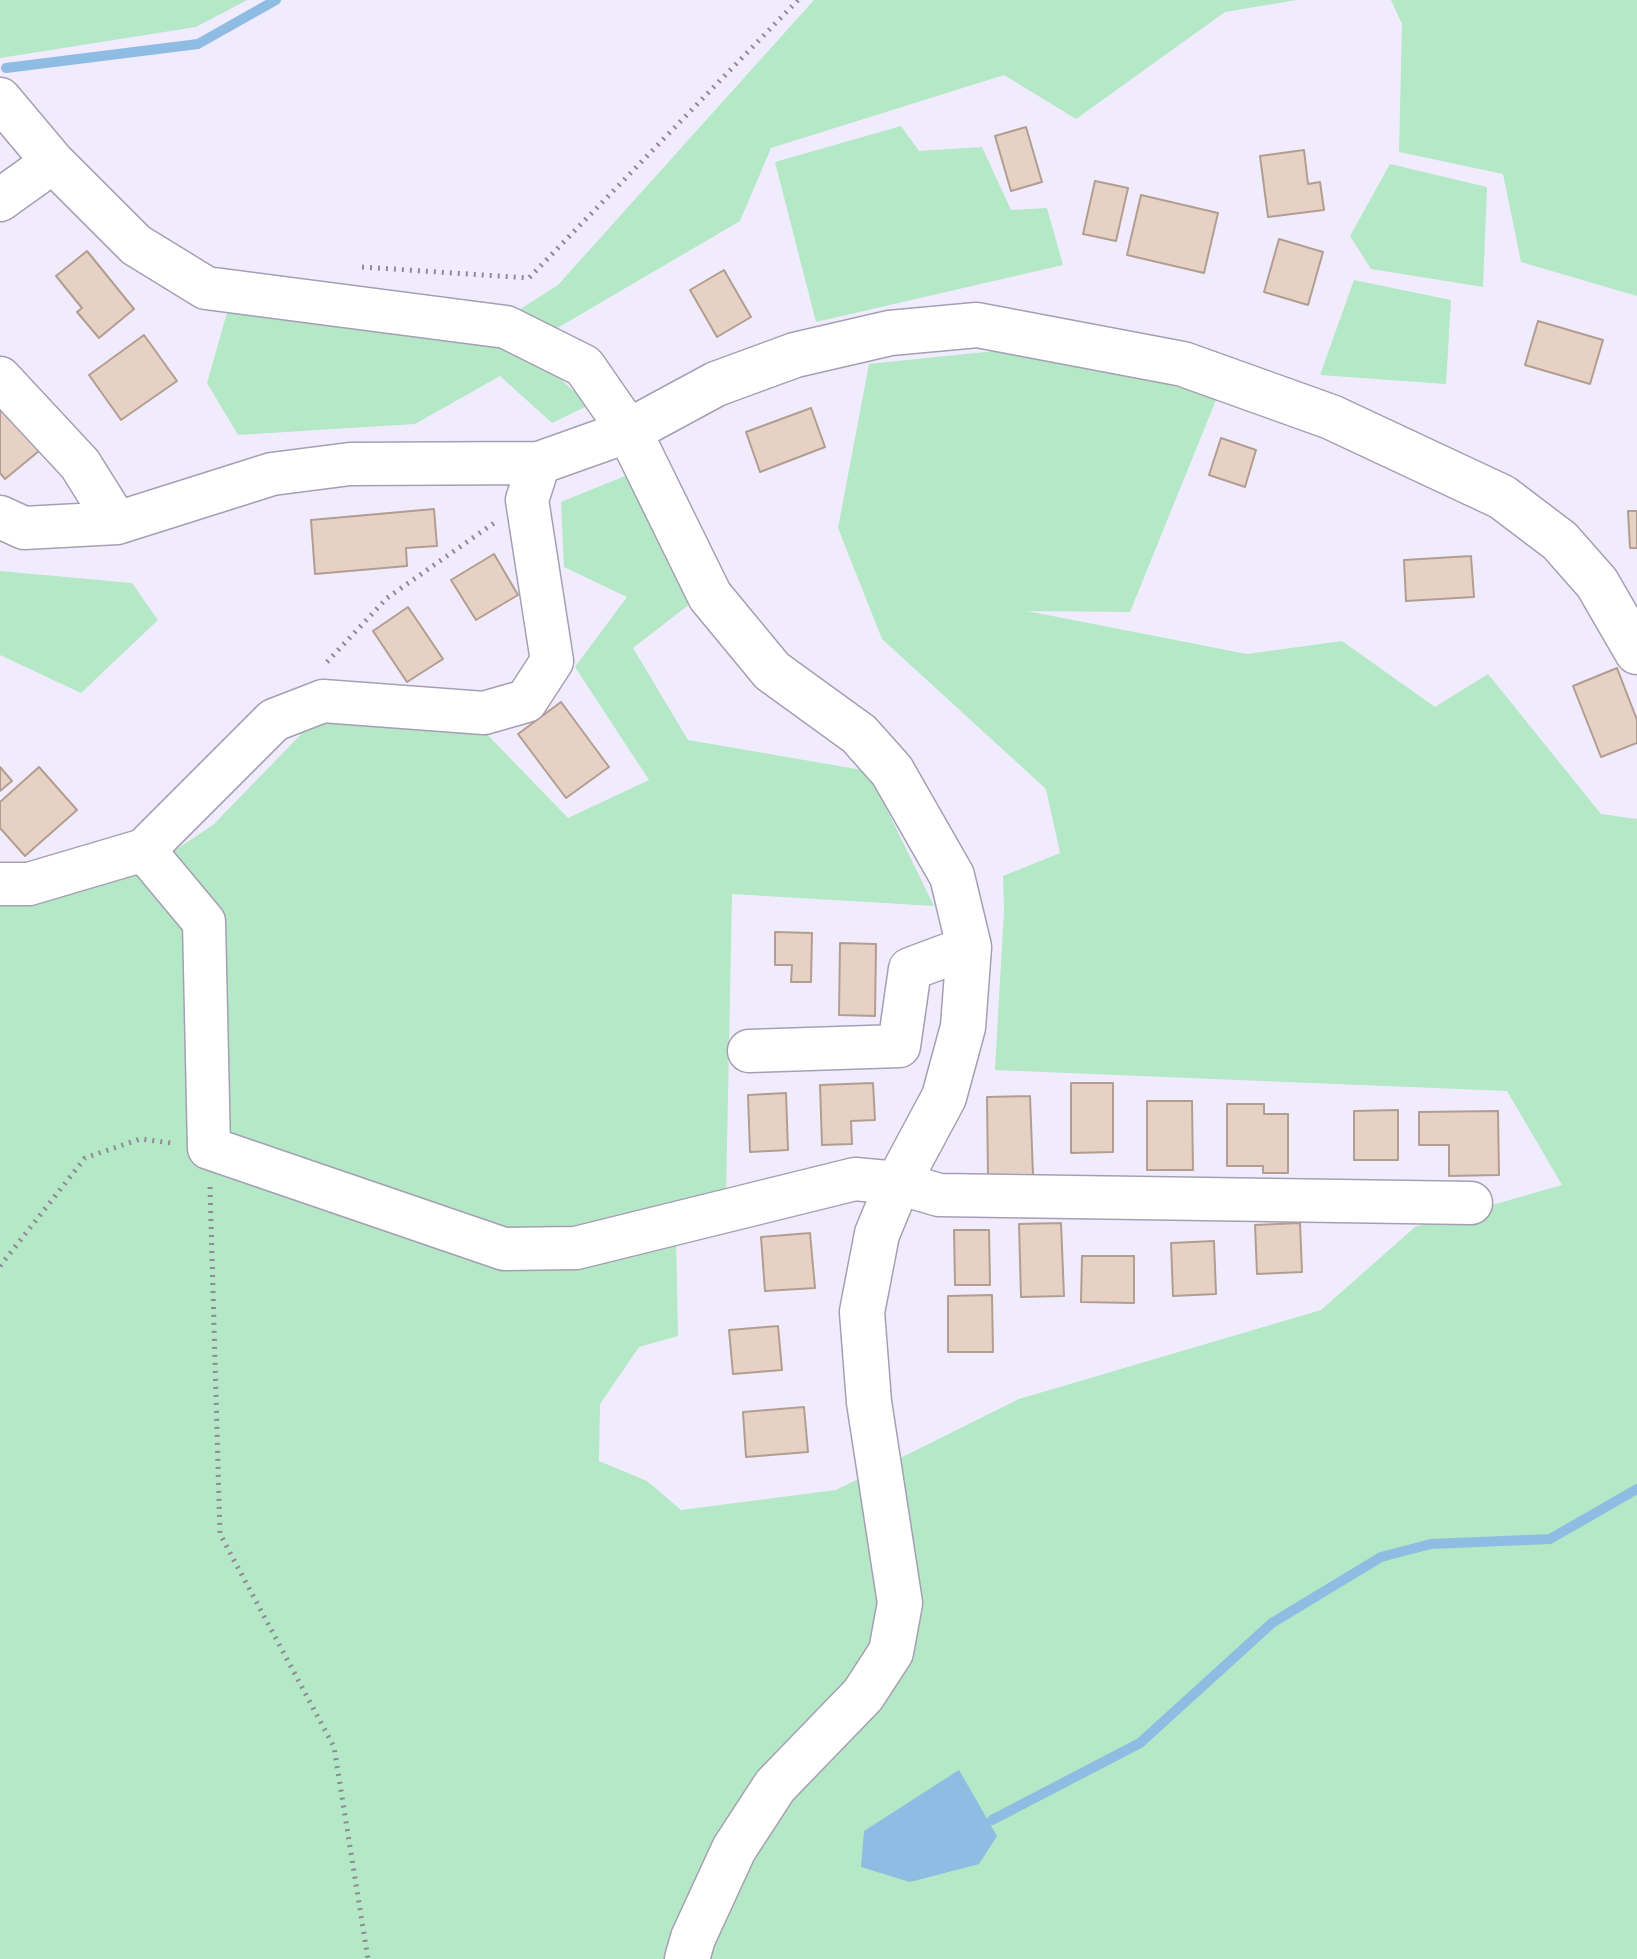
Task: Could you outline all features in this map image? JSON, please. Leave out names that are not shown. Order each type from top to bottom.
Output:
[{"type":"street","points":[[0,99],[53,162],[136,245],[206,288],[506,327],[584,366],[629,431],[710,596],[772,671],[859,734],[892,771],[952,876],[969,947],[963,1027],[944,1097],[898,1183],[877,1234],[862,1312],[869,1402],[900,1603],[891,1652],[863,1695],[775,1786],[734,1849],[693,1938],[687,1959]]},
{"type":"street","points":[[0,200],[53,162]]},
{"type":"street","points":[[0,517],[24,528],[117,523],[272,474],[350,464],[533,481],[729,379],[795,355],[890,333],[977,325],[1183,364],[1331,417],[1502,497],[1560,541],[1597,583],[1637,652]]},
{"type":"street","points":[[0,378],[80,464],[117,523]]},
{"type":"street","points":[[0,884],[29,884],[144,850],[274,720],[323,701],[484,713],[526,701],[552,661],[533,481]]},
{"type":"street","points":[[144,850],[204,922],[209,1148],[504,1249],[576,1248],[855,1179],[898,1183],[939,1195],[1471,1203]]},
{"type":"street","points":[[749,1051],[899,1046],[910,969],[969,947]]},
{"type":"path","points":[[356,266],[529,278],[798,0]]},
{"type":"path","points":[[325,664],[387,598],[533,481]]},
{"type":"path","points":[[0,1266],[85,1158],[140,1139],[209,1148],[220,1534],[334,1747],[368,1959]]},
{"type":"green space","points":[[0,0],[247,0],[196,27],[0,58]]},
{"type":"green space","points":[[814,0],[1297,0],[1225,12],[1076,119],[1004,75],[771,148],[740,221],[525,347],[589,405],[552,423],[500,376],[415,424],[238,435],[207,383],[228,309],[475,338],[558,285]]},
{"type":"green space","points":[[1391,0],[1637,0],[1637,296],[1521,262],[1503,174],[1399,152],[1402,24]]},
{"type":"green space","points":[[901,126],[919,151],[982,147],[1011,210],[1047,208],[1063,265],[816,322],[775,162]]},
{"type":"green space","points":[[1390,164],[1487,187],[1483,287],[1371,269],[1350,236]]},
{"type":"green space","points":[[1354,280],[1451,300],[1446,384],[1320,375]]},
{"type":"green space","points":[[1004,350],[1122,367],[1216,400],[1130,612],[1027,611],[1247,654],[1342,641],[1435,707],[1488,674],[1601,814],[1637,819],[1637,1959],[0,1959],[0,905],[148,868],[213,825],[312,723],[478,725],[568,818],[649,780],[575,667],[627,597],[564,567],[561,502],[630,474],[695,600],[633,648],[688,740],[868,771],[934,906],[732,894],[726,1198],[676,1235],[678,1336],[639,1347],[600,1404],[599,1461],[647,1481],[681,1510],[836,1490],[1019,1399],[1321,1310],[1415,1227],[1562,1185],[1507,1091],[995,1070],[1004,910],[1003,876],[1060,853],[1046,789],[882,639],[838,528],[869,364]]},
{"type":"green space","points":[[0,571],[132,583],[158,620],[81,693],[0,655]]},
{"type":"water","points":[[959,1770],[997,1836],[979,1864],[910,1882],[861,1867],[864,1831]]},
{"type":"building","points":[[1026,127],[1042,182],[1011,191],[995,136]]},
{"type":"building","points":[[1304,150],[1308,184],[1320,182],[1324,210],[1268,217],[1260,156]]},
{"type":"building","points":[[1095,181],[1128,188],[1116,241],[1083,234]]},
{"type":"building","points":[[1141,195],[1218,213],[1204,273],[1127,255]]},
{"type":"building","points":[[1279,239],[1323,252],[1308,305],[1264,292]]},
{"type":"building","points":[[87,251],[134,309],[99,338],[77,312],[82,308],[56,276]]},
{"type":"building","points":[[724,270],[751,317],[717,337],[690,290]]},
{"type":"building","points":[[1538,321],[1603,340],[1590,384],[1525,365]]},
{"type":"building","points":[[144,335],[177,381],[121,420],[89,375]]},
{"type":"building","points":[[0,403],[39,451],[5,479],[0,473]]},
{"type":"building","points":[[811,408],[825,447],[760,472],[746,432]]},
{"type":"building","points":[[1221,438],[1256,450],[1245,487],[1209,475]]},
{"type":"building","points":[[434,509],[437,546],[406,548],[407,566],[315,574],[311,520]]},
{"type":"building","points":[[1628,511],[1637,511],[1637,548],[1630,548]]},
{"type":"building","points":[[494,554],[518,595],[476,620],[451,580]]},
{"type":"building","points":[[1471,556],[1474,597],[1406,601],[1404,560]]},
{"type":"building","points":[[408,607],[443,659],[407,682],[373,631]]},
{"type":"building","points":[[1617,668],[1637,720],[1637,743],[1601,757],[1573,686]]},
{"type":"building","points":[[561,702],[609,767],[566,798],[518,734]]},
{"type":"building","points":[[0,767],[12,781],[0,791]]},
{"type":"building","points":[[39,767],[77,810],[25,856],[0,828],[0,802]]},
{"type":"building","points":[[775,932],[812,933],[811,982],[791,982],[792,965],[775,965]]},
{"type":"building","points":[[840,943],[876,944],[875,1016],[839,1015]]},
{"type":"building","points":[[873,1083],[875,1120],[851,1121],[852,1144],[822,1145],[820,1085]]},
{"type":"building","points":[[1071,1083],[1113,1083],[1113,1152],[1071,1153]]},
{"type":"building","points":[[786,1093],[788,1150],[750,1152],[748,1095]]},
{"type":"building","points":[[1030,1096],[1033,1175],[988,1176],[987,1097]]},
{"type":"building","points":[[1147,1101],[1192,1101],[1193,1170],[1147,1170]]},
{"type":"building","points":[[1227,1104],[1264,1104],[1264,1114],[1288,1114],[1288,1173],[1263,1173],[1263,1166],[1227,1166]]},
{"type":"building","points":[[1398,1110],[1398,1160],[1354,1160],[1354,1111]]},
{"type":"building","points":[[1498,1111],[1499,1175],[1449,1176],[1449,1145],[1419,1145],[1419,1112]]},
{"type":"building","points":[[1061,1223],[1064,1296],[1021,1297],[1019,1224]]},
{"type":"building","points":[[1300,1223],[1302,1272],[1257,1274],[1255,1225]]},
{"type":"building","points":[[954,1230],[989,1230],[990,1285],[955,1285]]},
{"type":"building","points":[[810,1233],[815,1288],[765,1291],[761,1237]]},
{"type":"building","points":[[1214,1241],[1216,1294],[1173,1296],[1171,1243]]},
{"type":"building","points":[[1082,1256],[1134,1256],[1134,1303],[1081,1302]]},
{"type":"building","points":[[992,1295],[993,1352],[948,1352],[948,1296]]},
{"type":"building","points":[[778,1326],[782,1370],[733,1374],[729,1330]]},
{"type":"building","points":[[804,1407],[808,1452],[746,1457],[743,1412]]},
{"type":"waterway","points":[[6,68],[198,44],[276,0]]},
{"type":"waterway","points":[[992,1820],[1140,1743],[1272,1623],[1381,1557],[1431,1544],[1550,1539],[1637,1489]]}]
